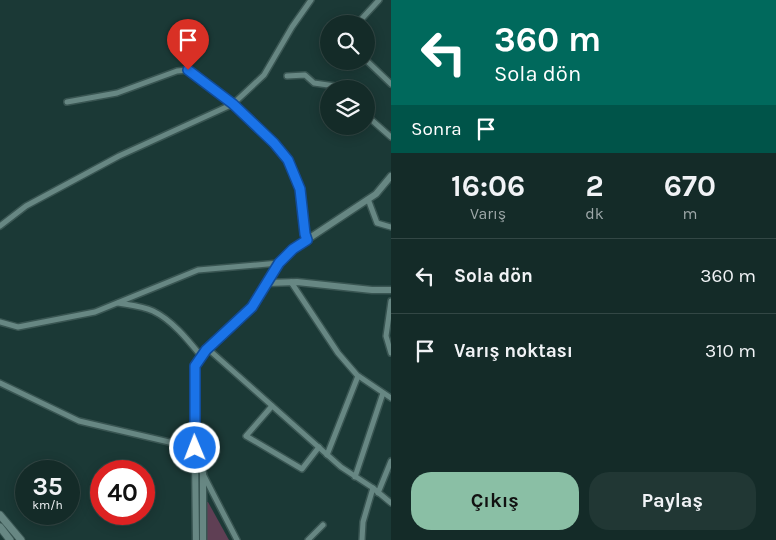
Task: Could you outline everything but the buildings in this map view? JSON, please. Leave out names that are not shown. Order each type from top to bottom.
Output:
[{"type":"main road","points":[[0,515],[21,540]]},
{"type":"main road","points":[[1,529],[10,540]]},
{"type":"street","points":[[0,226],[26,206],[119,156],[233,104],[264,75],[292,27],[311,0]]},
{"type":"street","points":[[366,15],[379,0]]},
{"type":"street","points":[[375,69],[391,84]]},
{"type":"street","points":[[67,102],[117,93],[177,71],[188,70],[233,104],[274,143],[288,160],[300,189],[307,240]]},
{"type":"street","points":[[287,76],[304,75],[314,83],[320,84]]},
{"type":"street","points":[[375,123],[391,137]]},
{"type":"street","points":[[196,540],[195,366],[207,348],[252,307],[279,263],[293,249],[376,194],[391,176]]},
{"type":"street","points":[[368,199],[377,223],[391,227]]},
{"type":"street","points":[[0,322],[18,328],[95,312],[198,270],[279,263]]},
{"type":"street","points":[[267,283],[291,282],[372,290],[391,290]]},
{"type":"street","points":[[291,282],[338,354],[358,376],[391,398]]},
{"type":"street","points":[[391,301],[386,336],[391,353]]},
{"type":"street","points":[[117,302],[152,311],[170,323],[190,342],[201,356]]},
{"type":"street","points":[[207,348],[318,447],[391,503]]},
{"type":"street","points":[[327,454],[358,376]]},
{"type":"street","points":[[0,384],[79,421],[195,449]]},
{"type":"street","points":[[355,477],[383,393]]},
{"type":"street","points":[[272,406],[246,436],[302,469],[318,447]]},
{"type":"street","points":[[195,449],[203,473],[238,540]]},
{"type":"street","points":[[378,493],[391,461]]},
{"type":"street","points":[[203,473],[203,540]]},
{"type":"street","points":[[362,540],[363,522],[373,488]]},
{"type":"street","points":[[308,540],[323,525]]},
{"type":"shaded area","points":[[205,502],[208,502],[229,540],[206,540]]},
{"type":"route","points":[[188,70],[233,104],[274,143],[288,160],[300,189],[307,240],[293,249],[279,263],[252,307],[206,350],[195,366],[195,448]]}]
